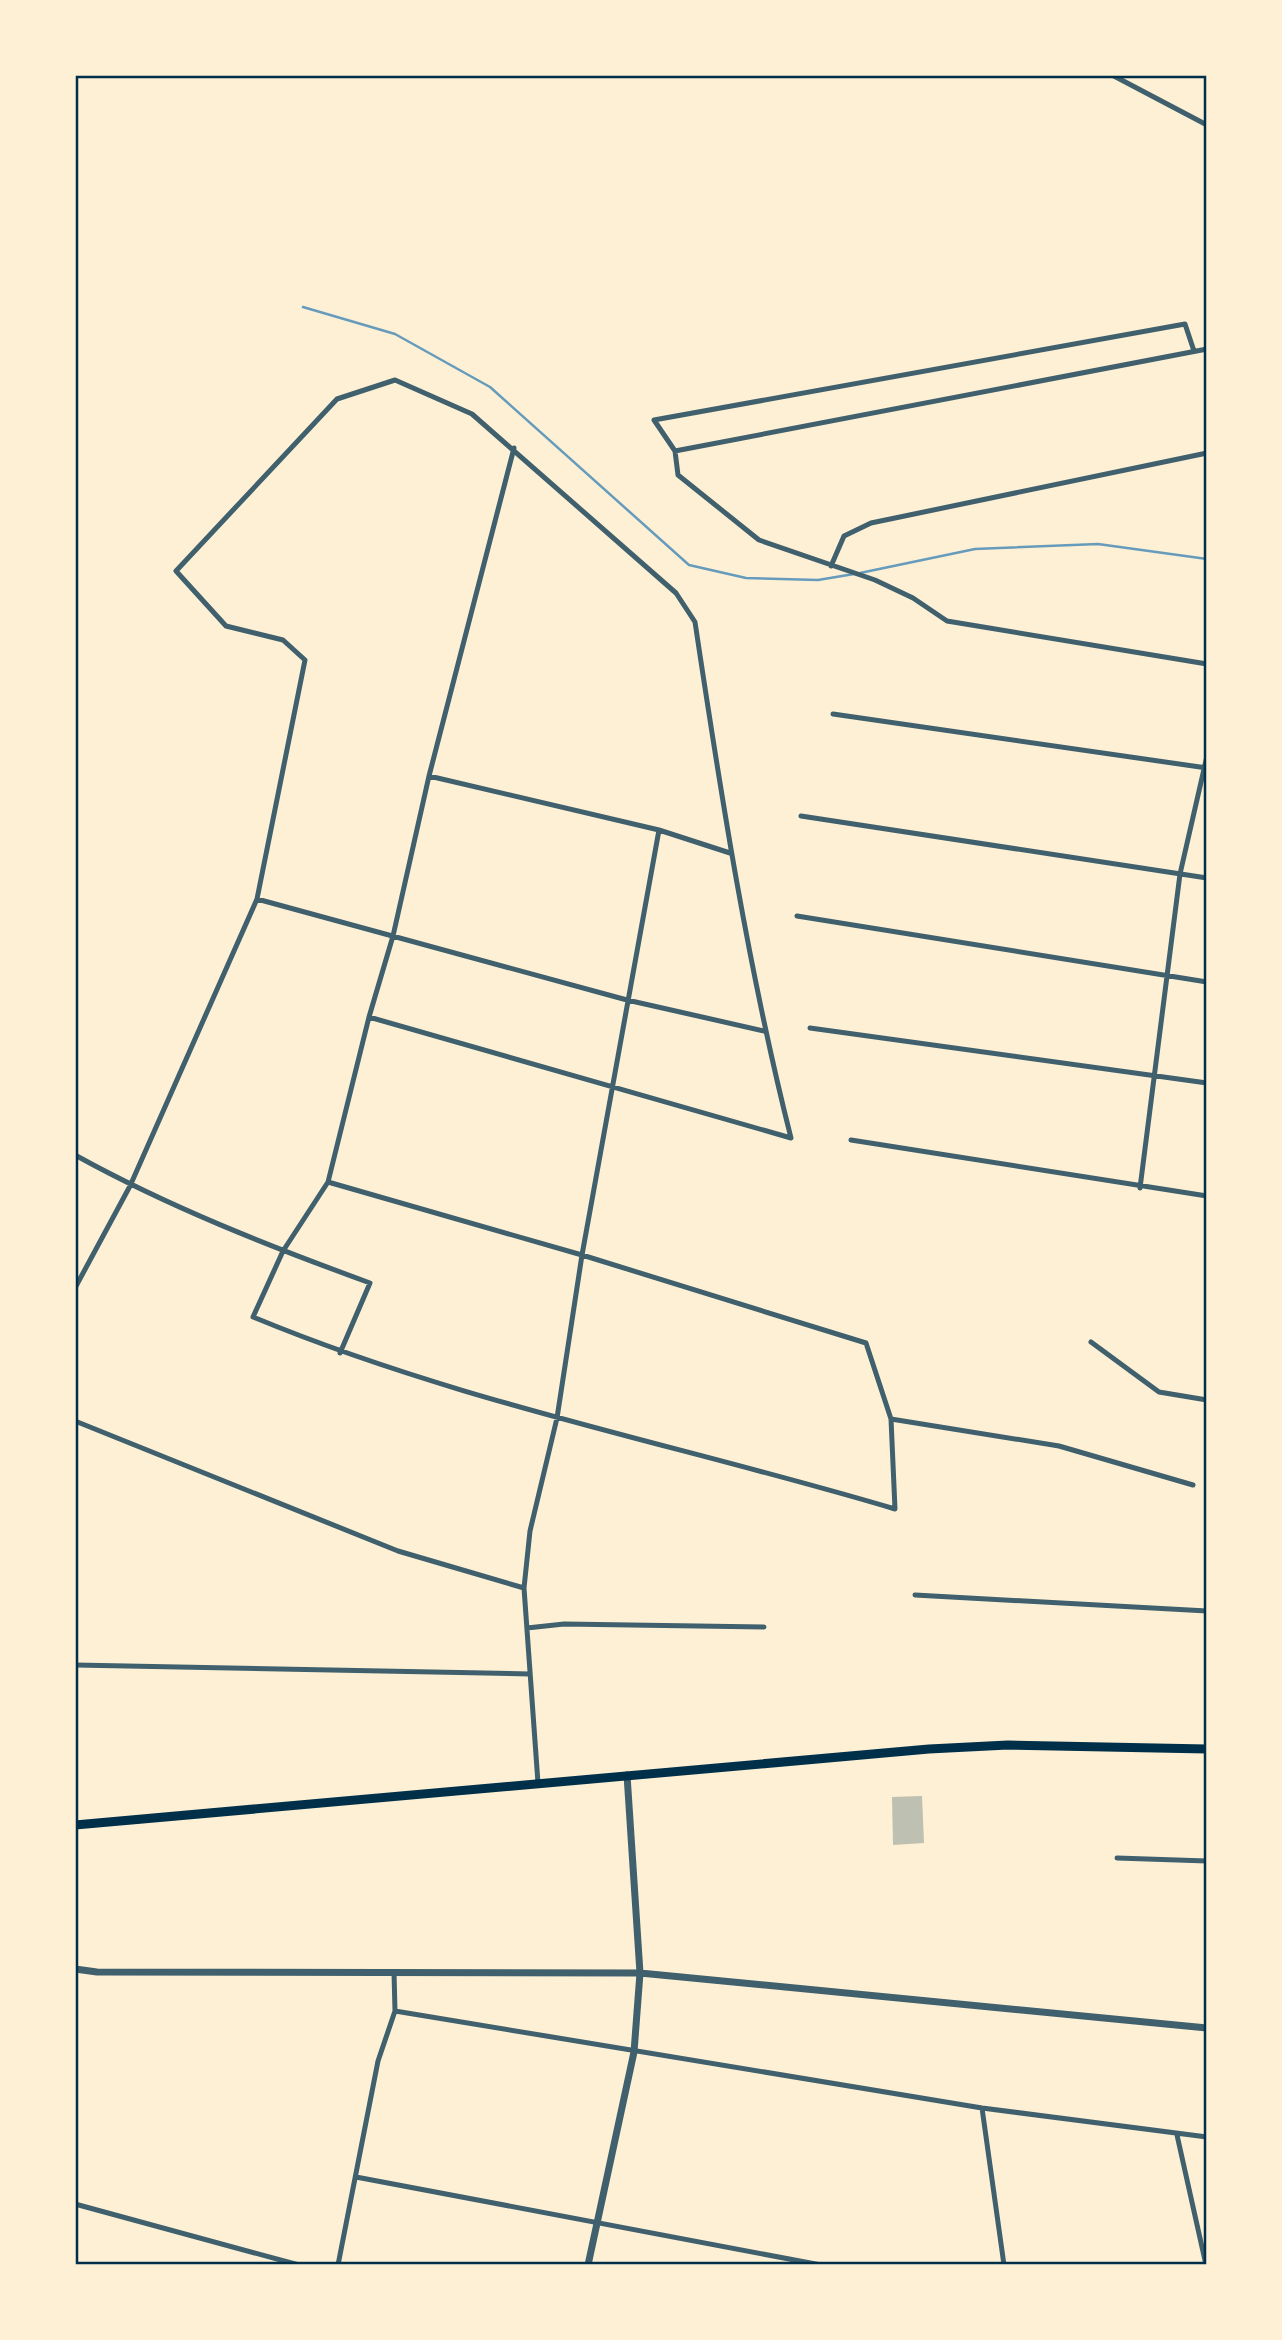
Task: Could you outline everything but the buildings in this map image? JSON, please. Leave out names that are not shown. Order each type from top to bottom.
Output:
[{"type":"main road","points":[[75,1825],[929,1749],[1008,1745],[1207,1749]]},
{"type":"street","points":[[1112,75],[1207,125]]},
{"type":"street","points":[[1194,351],[1185,324],[654,420],[675,452],[678,475],[759,540],[913,597],[947,621],[1207,664]]},
{"type":"street","points":[[675,452],[1207,349]]},
{"type":"street","points":[[75,1288],[130,1186],[257,899],[305,660],[284,640],[226,626],[176,571],[337,398],[395,380],[472,414],[676,593],[695,622],[730,853],[764,1031],[791,1138],[611,1089],[369,1017]]},
{"type":"street","points":[[328,1182],[582,1255],[866,1343],[891,1419],[895,1509],[557,1419],[340,1353],[253,1317],[283,1251],[328,1182],[369,1017],[393,936],[429,776],[513,448]]},
{"type":"street","points":[[831,566],[844,536],[871,523],[1207,453]]},
{"type":"street","points":[[834,714],[1206,768]]},
{"type":"street","points":[[1140,1188],[1180,874],[1207,756]]},
{"type":"street","points":[[429,776],[659,830],[730,853]]},
{"type":"street","points":[[801,816],[1207,878]]},
{"type":"street","points":[[538,1783],[524,1588],[530,1531],[557,1419],[582,1255],[659,830]]},
{"type":"street","points":[[257,899],[627,1000],[764,1031]]},
{"type":"street","points":[[797,916],[1207,982]]},
{"type":"street","points":[[810,1028],[1207,1083]]},
{"type":"street","points":[[850,1140],[1140,1188],[1207,1196]]},
{"type":"street","points":[[75,1155],[130,1186],[283,1251],[370,1283],[340,1353]]},
{"type":"street","points":[[1091,1342],[1159,1392],[1207,1400]]},
{"type":"street","points":[[891,1419],[1059,1446],[1193,1485]]},
{"type":"street","points":[[75,1421],[398,1551],[524,1588]]},
{"type":"street","points":[[915,1595],[1207,1611]]},
{"type":"street","points":[[527,1628],[564,1625],[764,1628]]},
{"type":"street","points":[[75,1665],[530,1674]]},
{"type":"street","points":[[588,2265],[595,2222],[634,2052],[640,1973],[627,1775]]},
{"type":"street","points":[[1117,1858],[1207,1861]]},
{"type":"street","points":[[75,1969],[97,1972],[640,1973],[1207,2028]]},
{"type":"street","points":[[338,2265],[378,2061],[396,2011],[394,1972]]},
{"type":"street","points":[[396,2011],[982,2108],[1207,2137]]},
{"type":"street","points":[[982,2108],[1004,2265]]},
{"type":"street","points":[[1177,2135],[1206,2265]]},
{"type":"street","points":[[356,2177],[821,2265]]},
{"type":"street","points":[[75,2204],[299,2265]]},
{"type":"waterway","points":[[303,307],[395,334],[490,387],[689,565],[746,578],[818,580],[854,574]]},
{"type":"waterway","points":[[860,573],[975,549],[1098,544],[1207,559]]}]
